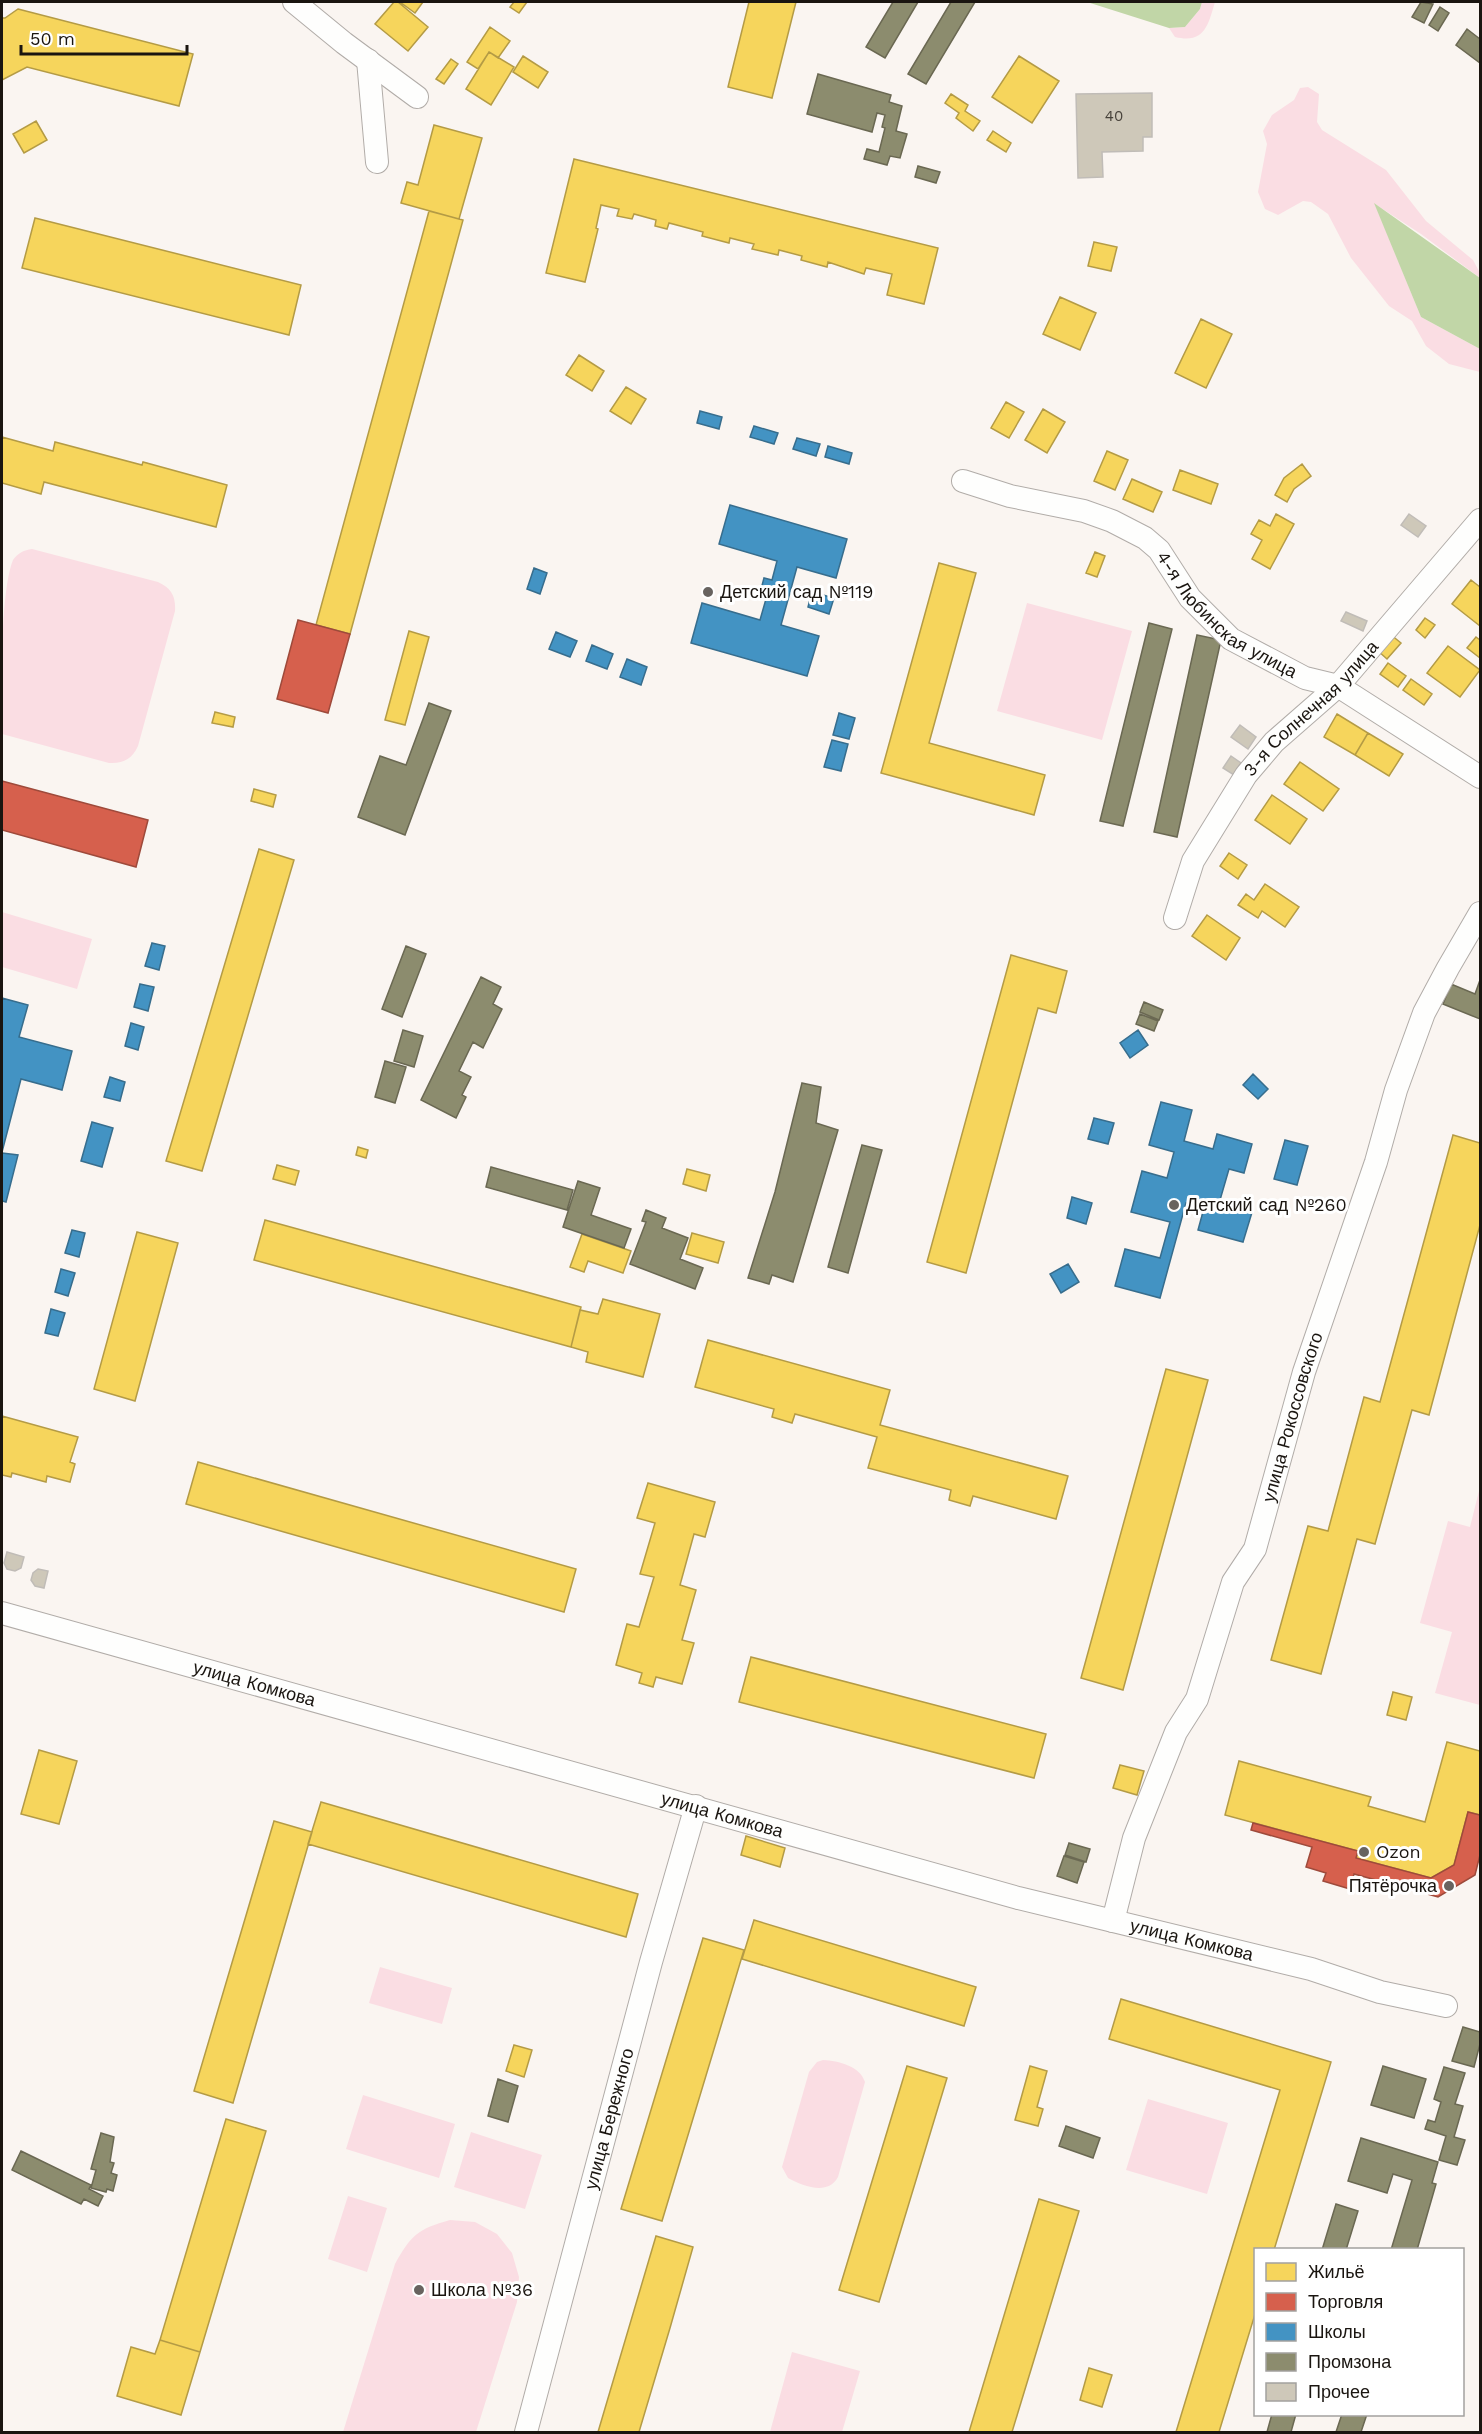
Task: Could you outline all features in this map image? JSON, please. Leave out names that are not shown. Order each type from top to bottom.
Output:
[{"type":"street","points":[[294,2],[417,97]]},
{"type":"street","points":[[368,60],[377,162]]},
{"type":"street","name":"4-я Любинская улица","points":[[963,481],[1010,496],[1084,510],[1145,538],[1159,550],[1190,598],[1231,639],[1305,678],[1338,686],[1480,777]]},
{"type":"street","name":"3-я Солнечная улица","points":[[1175,918],[1192,861],[1246,776],[1274,742],[1338,686],[1480,520]]},
{"type":"street","name":"улица Рокоссовского","points":[[1113,1920],[1134,1838],[1176,1732],[1197,1699],[1233,1582],[1255,1549],[1304,1372],[1376,1162],[1396,1090],[1424,1013],[1480,914]]},
{"type":"street","name":"улица Комкова","points":[[2,1613],[1018,1898],[1311,1969],[1380,1992],[1446,2006]]},
{"type":"street","name":"улица Бережного","points":[[526,2433],[651,1962],[696,1806]]},
{"type":"shaded area","points":[[1087,2],[1202,2],[1200,9],[1185,27],[1169,28]]},
{"type":"shaded area","points":[[1202,2],[1215,2],[1204,31],[1193,38],[1175,37],[1169,28],[1185,27],[1200,9]]},
{"type":"shaded area","points":[[1308,87],[1319,94],[1317,122],[1322,130],[1386,170],[1426,221],[1473,260],[1480,273],[1480,278],[1421,234],[1375,204],[1421,317],[1480,349],[1480,372],[1449,364],[1426,346],[1412,321],[1389,306],[1351,258],[1328,214],[1311,202],[1303,201],[1278,215],[1265,209],[1258,192],[1267,144],[1263,131],[1272,115],[1294,100],[1300,88]]},
{"type":"shaded area","points":[[1374,203],[1480,278],[1480,349],[1421,317]]},
{"type":"shaded area","points":[[32,549],[158,582],[169,590],[175,601],[175,611],[138,746],[130,757],[119,763],[109,763],[2,734],[2,644],[9,575],[13,560],[21,552]]},
{"type":"shaded area","points":[[1027,603],[1132,631],[1102,740],[997,711]]},
{"type":"shaded area","points":[[2,912],[92,939],[77,989],[2,967]]},
{"type":"shaded area","points":[[1480,1487],[1480,1705],[1435,1693],[1452,1632],[1420,1623],[1448,1521],[1470,1527]]},
{"type":"shaded area","points":[[380,1967],[452,1988],[442,2024],[369,2003]]},
{"type":"shaded area","points":[[823,2060],[842,2063],[854,2068],[865,2082],[838,2177],[828,2186],[815,2188],[788,2178],[782,2167],[809,2072],[817,2062]]},
{"type":"shaded area","points":[[363,2095],[455,2124],[439,2178],[346,2149]]},
{"type":"shaded area","points":[[1148,2099],[1228,2123],[1207,2194],[1126,2170]]},
{"type":"shaded area","points":[[471,2132],[542,2155],[525,2209],[454,2187]]},
{"type":"shaded area","points":[[348,2196],[387,2208],[367,2272],[328,2259]]},
{"type":"shaded area","points":[[450,2220],[475,2222],[497,2234],[512,2253],[519,2277],[517,2302],[476,2432],[343,2432],[395,2264],[416,2234]]},
{"type":"shaded area","points":[[792,2352],[860,2371],[842,2432],[770,2432]]},
{"type":"building: Жильё","points":[[394,2],[398,2],[428,27],[408,51],[375,24]]},
{"type":"building: Жильё","points":[[400,2],[423,2],[415,13]]},
{"type":"building: Жильё","points":[[514,2],[527,2],[519,13],[510,7]]},
{"type":"building: Жильё","points":[[749,2],[796,2],[772,98],[728,87]]},
{"type":"building: Жильё","points":[[18,9],[193,54],[179,106],[27,67],[2,80],[2,18]]},
{"type":"building: Жильё","points":[[490,27],[510,41],[498,58],[489,52],[478,69],[467,62]]},
{"type":"building: Жильё","points":[[489,52],[514,67],[491,105],[466,89]]},
{"type":"building: Жильё","points":[[523,56],[548,72],[538,88],[513,72]]},
{"type":"building: Жильё","points":[[1019,56],[1059,81],[1032,123],[992,97]]},
{"type":"building: Жильё","points":[[451,59],[458,64],[444,84],[436,79]]},
{"type":"building: Жильё","points":[[951,94],[968,105],[965,111],[980,121],[973,131],[956,118],[959,113],[945,103]]},
{"type":"building: Жильё","points":[[36,121],[47,140],[24,153],[13,134]]},
{"type":"building: Жильё","points":[[434,125],[482,138],[459,219],[401,203],[407,182],[418,185]]},
{"type":"building: Жильё","points":[[993,131],[1011,143],[1006,152],[987,140]]},
{"type":"building: Жильё","points":[[574,159],[938,248],[924,304],[887,295],[892,274],[866,268],[864,274],[828,262],[827,267],[801,260],[802,256],[779,250],[778,255],[752,249],[754,244],[730,238],[729,243],[702,236],[703,232],[669,223],[667,229],[655,226],[656,220],[634,214],[632,219],[617,216],[619,209],[601,205],[596,228],[598,229],[585,282],[546,273]]},
{"type":"building: Жильё","points":[[429,211],[463,220],[350,634],[316,625]]},
{"type":"building: Жильё","points":[[35,218],[301,285],[289,335],[22,268]]},
{"type":"building: Жильё","points":[[1094,242],[1117,247],[1111,271],[1088,266]]},
{"type":"building: Жильё","points":[[1060,297],[1096,313],[1080,350],[1043,334]]},
{"type":"building: Жильё","points":[[1201,319],[1232,334],[1206,388],[1175,373]]},
{"type":"building: Жильё","points":[[579,355],[604,371],[592,391],[566,375]]},
{"type":"building: Жильё","points":[[626,387],[646,399],[631,424],[610,411]]},
{"type":"building: Жильё","points":[[1006,402],[1024,412],[1009,438],[991,428]]},
{"type":"building: Жильё","points":[[1043,409],[1065,422],[1047,453],[1025,440]]},
{"type":"building: Жильё","points":[[2,437],[53,451],[55,442],[142,465],[143,462],[227,485],[216,527],[44,482],[41,494],[2,483]]},
{"type":"building: Жильё","points":[[1107,451],[1128,460],[1115,490],[1094,481]]},
{"type":"building: Жильё","points":[[1302,464],[1311,476],[1294,489],[1287,502],[1275,495],[1284,478]]},
{"type":"building: Жильё","points":[[1180,470],[1218,484],[1211,504],[1173,490]]},
{"type":"building: Жильё","points":[[1132,479],[1162,492],[1153,512],[1123,499]]},
{"type":"building: Жильё","points":[[1276,514],[1294,524],[1270,569],[1252,559],[1262,540],[1251,534],[1259,520],[1270,526]]},
{"type":"building: Жильё","points":[[1095,552],[1105,556],[1097,577],[1086,573]]},
{"type":"building: Жильё","points":[[939,563],[976,573],[929,743],[1045,775],[1034,815],[881,773]]},
{"type":"building: Жильё","points":[[1471,580],[1480,587],[1480,626],[1452,604]]},
{"type":"building: Жильё","points":[[1425,618],[1435,625],[1425,638],[1416,630]]},
{"type":"building: Жильё","points":[[409,631],[429,637],[405,725],[385,720]]},
{"type":"building: Жильё","points":[[1390,634],[1401,643],[1387,659],[1377,650]]},
{"type":"building: Жильё","points":[[1476,637],[1480,640],[1480,658],[1467,648]]},
{"type":"building: Жильё","points":[[1448,646],[1480,670],[1460,697],[1427,673]]},
{"type":"building: Жильё","points":[[1388,663],[1406,676],[1398,687],[1380,674]]},
{"type":"building: Жильё","points":[[1411,679],[1432,694],[1424,705],[1403,690]]},
{"type":"building: Жильё","points":[[215,712],[235,717],[233,727],[212,723]]},
{"type":"building: Жильё","points":[[1337,714],[1368,733],[1355,755],[1324,737]]},
{"type":"building: Жильё","points":[[1368,733],[1403,754],[1389,776],[1355,755]]},
{"type":"building: Жильё","points":[[1300,762],[1339,789],[1323,811],[1284,784]]},
{"type":"building: Жильё","points":[[254,789],[276,795],[273,807],[251,801]]},
{"type":"building: Жильё","points":[[1272,795],[1307,819],[1290,844],[1255,820]]},
{"type":"building: Жильё","points":[[259,849],[294,860],[202,1171],[166,1161]]},
{"type":"building: Жильё","points":[[1229,853],[1247,865],[1238,879],[1220,866]]},
{"type":"building: Жильё","points":[[1265,884],[1299,907],[1285,927],[1262,911],[1258,918],[1238,905],[1246,894],[1254,900]]},
{"type":"building: Жильё","points":[[1207,915],[1240,938],[1226,960],[1192,936]]},
{"type":"building: Жильё","points":[[1011,955],[1067,971],[1056,1013],[1038,1008],[966,1273],[927,1262]]},
{"type":"building: Жильё","points":[[1453,1135],[1480,1143],[1480,1225],[1429,1415],[1412,1410],[1375,1544],[1357,1539],[1321,1674],[1271,1660],[1308,1526],[1328,1531],[1364,1397],[1380,1402]]},
{"type":"building: Жильё","points":[[358,1147],[368,1150],[366,1158],[356,1155]]},
{"type":"building: Жильё","points":[[277,1165],[299,1171],[295,1185],[273,1179]]},
{"type":"building: Жильё","points":[[687,1169],[710,1175],[706,1191],[683,1184]]},
{"type":"building: Жильё","points":[[265,1220],[581,1307],[571,1347],[254,1260]]},
{"type":"building: Жильё","points":[[137,1232],[178,1243],[135,1401],[94,1389]]},
{"type":"building: Жильё","points":[[692,1233],[724,1242],[718,1263],[686,1254]]},
{"type":"building: Жильё","points":[[582,1234],[631,1251],[623,1273],[588,1261],[584,1272],[570,1267]]},
{"type":"building: Жильё","points":[[603,1299],[660,1314],[643,1377],[586,1362],[588,1352],[571,1347],[580,1310],[598,1314]]},
{"type":"building: Жильё","points":[[708,1340],[890,1390],[880,1425],[1068,1476],[1056,1519],[973,1496],[970,1506],[949,1500],[951,1490],[868,1468],[877,1437],[795,1414],[792,1423],[772,1417],[774,1409],[695,1387]]},
{"type":"building: Жильё","points":[[1166,1369],[1208,1380],[1123,1690],[1081,1678]]},
{"type":"building: Жильё","points":[[2,1416],[78,1437],[70,1462],[75,1464],[70,1482],[47,1476],[46,1482],[12,1473],[11,1477],[2,1475]]},
{"type":"building: Жильё","points":[[198,1462],[576,1569],[564,1612],[186,1504]]},
{"type":"building: Жильё","points":[[648,1483],[715,1502],[705,1537],[694,1534],[680,1585],[696,1590],[682,1640],[694,1643],[682,1684],[656,1677],[653,1687],[639,1683],[642,1673],[616,1665],[627,1624],[639,1627],[654,1577],[640,1574],[655,1523],[637,1518]]},
{"type":"building: Жильё","points":[[751,1657],[1046,1734],[1034,1778],[739,1702]]},
{"type":"building: Жильё","points":[[1393,1692],[1412,1697],[1406,1720],[1387,1715]]},
{"type":"building: Жильё","points":[[1447,1742],[1480,1751],[1480,1815],[1468,1812],[1454,1865],[1431,1878],[1356,1858],[1358,1851],[1225,1815],[1239,1761],[1371,1797],[1368,1806],[1425,1822]]},
{"type":"building: Жильё","points":[[39,1750],[77,1761],[59,1824],[21,1814]]},
{"type":"building: Жильё","points":[[1120,1765],[1144,1771],[1137,1795],[1113,1788]]},
{"type":"building: Жильё","points":[[321,1802],[638,1894],[626,1937],[308,1844]]},
{"type":"building: Жильё","points":[[274,1821],[312,1832],[233,2103],[194,2091]]},
{"type":"building: Жильё","points":[[746,1836],[785,1848],[780,1867],[741,1855]]},
{"type":"building: Жильё","points":[[754,1920],[976,1987],[964,2026],[742,1959]]},
{"type":"building: Жильё","points":[[703,1938],[744,1950],[662,2221],[621,2209]]},
{"type":"building: Жильё","points":[[1121,1999],[1331,2062],[1275,2248],[1254,2248],[1254,2318],[1219,2432],[1176,2432],[1280,2090],[1109,2039]]},
{"type":"building: Жильё","points":[[514,2045],[532,2050],[524,2077],[506,2071]]},
{"type":"building: Жильё","points":[[907,2066],[947,2078],[879,2302],[839,2290]]},
{"type":"building: Жильё","points":[[1030,2066],[1047,2071],[1037,2107],[1043,2109],[1038,2126],[1015,2120]]},
{"type":"building: Жильё","points":[[226,2119],[266,2131],[200,2352],[160,2340]]},
{"type":"building: Жильё","points":[[1039,2199],[1079,2211],[1012,2432],[969,2432]]},
{"type":"building: Жильё","points":[[656,2236],[693,2247],[670,2328],[639,2432],[598,2432]]},
{"type":"building: Жильё","points":[[160,2340],[200,2352],[181,2415],[117,2396],[131,2347],[155,2354]]},
{"type":"building: Жильё","points":[[1089,2368],[1112,2375],[1102,2407],[1080,2400]]},
{"type":"building: Торговля","points":[[298,620],[350,634],[328,713],[277,699]]},
{"type":"building: Торговля","points":[[2,781],[148,820],[136,867],[2,830]]},
{"type":"building: Торговля","points":[[1468,1812],[1480,1815],[1480,1855],[1475,1875],[1438,1897],[1354,1874],[1350,1889],[1323,1881],[1326,1873],[1306,1867],[1312,1847],[1251,1830],[1253,1823],[1358,1851],[1356,1858],[1431,1878],[1454,1865]]},
{"type":"building: Школы","points":[[700,411],[722,417],[719,429],[697,423]]},
{"type":"building: Школы","points":[[754,426],[778,433],[774,444],[750,437]]},
{"type":"building: Школы","points":[[797,438],[820,444],[816,456],[793,449]]},
{"type":"building: Школы","points":[[828,446],[852,453],[849,464],[825,457]]},
{"type":"building: Школы","points":[[730,505],[847,539],[836,578],[797,567],[781,625],[819,636],[807,676],[691,643],[702,603],[760,620],[766,599],[759,597],[764,578],[772,580],[777,561],[719,544]]},
{"type":"building: Школы","points":[[534,568],[547,573],[540,594],[527,589]]},
{"type":"building: Школы","points":[[812,592],[834,598],[829,614],[808,607]]},
{"type":"building: Школы","points":[[556,632],[577,641],[570,657],[549,649]]},
{"type":"building: Школы","points":[[592,645],[613,654],[607,669],[586,661]]},
{"type":"building: Школы","points":[[627,659],[647,667],[641,685],[620,677]]},
{"type":"building: Школы","points":[[839,713],[855,718],[849,739],[833,735]]},
{"type":"building: Школы","points":[[832,740],[848,744],[841,771],[824,767]]},
{"type":"building: Школы","points":[[152,943],[165,946],[159,970],[145,966]]},
{"type":"building: Школы","points":[[140,984],[154,987],[148,1011],[134,1007]]},
{"type":"building: Школы","points":[[2,998],[28,1005],[19,1037],[72,1051],[62,1090],[21,1079],[2,1152]]},
{"type":"building: Школы","points":[[131,1023],[144,1027],[138,1050],[125,1046]]},
{"type":"building: Школы","points":[[1138,1030],[1148,1045],[1130,1058],[1120,1043]]},
{"type":"building: Школы","points":[[1253,1074],[1268,1089],[1258,1099],[1243,1085]]},
{"type":"building: Школы","points":[[110,1077],[125,1082],[120,1101],[104,1097]]},
{"type":"building: Школы","points":[[1161,1102],[1192,1110],[1184,1141],[1213,1149],[1217,1134],[1252,1144],[1244,1173],[1229,1169],[1220,1200],[1253,1209],[1243,1242],[1198,1230],[1204,1208],[1186,1203],[1160,1298],[1115,1286],[1125,1249],[1160,1258],[1170,1222],[1131,1212],[1142,1171],[1167,1178],[1174,1152],[1149,1145]]},
{"type":"building: Школы","points":[[1094,1118],[1114,1123],[1108,1144],[1088,1139]]},
{"type":"building: Школы","points":[[92,1122],[113,1128],[102,1167],[81,1161]]},
{"type":"building: Школы","points":[[1285,1140],[1308,1146],[1297,1185],[1274,1179]]},
{"type":"building: Школы","points":[[2,1153],[18,1155],[6,1202],[2,1201]]},
{"type":"building: Школы","points":[[1072,1197],[1092,1203],[1086,1224],[1067,1218]]},
{"type":"building: Школы","points":[[72,1230],[85,1233],[79,1257],[65,1253]]},
{"type":"building: Школы","points":[[1068,1264],[1079,1282],[1061,1293],[1050,1274]]},
{"type":"building: Школы","points":[[61,1269],[75,1273],[68,1296],[55,1292]]},
{"type":"building: Школы","points":[[51,1309],[65,1313],[58,1336],[45,1333]]},
{"type":"building: Промзона","points":[[893,2],[918,2],[885,58],[866,47]]},
{"type":"building: Промзона","points":[[951,2],[975,2],[926,84],[908,74]]},
{"type":"building: Промзона","points":[[1421,2],[1433,4],[1424,23],[1412,17]]},
{"type":"building: Промзона","points":[[1440,7],[1449,13],[1438,31],[1429,25]]},
{"type":"building: Промзона","points":[[1467,29],[1480,39],[1480,63],[1456,45]]},
{"type":"building: Промзона","points":[[818,74],[891,95],[889,102],[902,106],[896,131],[907,134],[900,158],[890,156],[887,165],[864,159],[867,149],[879,152],[885,128],[882,127],[885,115],[877,113],[872,132],[807,114]]},
{"type":"building: Промзона","points":[[918,166],[940,172],[936,183],[915,177]]},
{"type":"building: Промзона","points":[[1149,623],[1172,629],[1123,826],[1100,821]]},
{"type":"building: Промзона","points":[[1197,635],[1221,640],[1177,837],[1154,832]]},
{"type":"building: Промзона","points":[[429,703],[451,711],[405,835],[358,817],[380,756],[406,765]]},
{"type":"building: Промзона","points":[[406,946],[426,954],[402,1017],[382,1009]]},
{"type":"building: Промзона","points":[[481,977],[501,987],[493,1004],[502,1009],[483,1048],[473,1042],[459,1071],[471,1077],[462,1095],[466,1097],[456,1118],[421,1100]]},
{"type":"building: Промзона","points":[[1480,980],[1480,1019],[1443,1004],[1451,984],[1475,994]]},
{"type":"building: Промзона","points":[[1144,1002],[1163,1010],[1159,1020],[1140,1012]]},
{"type":"building: Промзона","points":[[1140,1014],[1158,1021],[1154,1031],[1136,1024]]},
{"type":"building: Промзона","points":[[403,1030],[423,1036],[414,1067],[394,1061]]},
{"type":"building: Промзона","points":[[385,1061],[406,1067],[395,1103],[375,1097]]},
{"type":"building: Промзона","points":[[802,1083],[821,1087],[816,1123],[838,1130],[793,1282],[772,1275],[769,1284],[748,1278],[775,1192]]},
{"type":"building: Промзона","points":[[862,1145],[882,1150],[848,1273],[828,1267]]},
{"type":"building: Промзона","points":[[491,1167],[573,1190],[567,1210],[486,1187]]},
{"type":"building: Промзона","points":[[578,1181],[600,1188],[591,1215],[631,1229],[624,1248],[563,1227]]},
{"type":"building: Промзона","points":[[646,1210],[666,1218],[662,1228],[688,1238],[680,1259],[703,1268],[695,1289],[630,1264],[646,1222],[642,1221]]},
{"type":"building: Промзона","points":[[1069,1843],[1090,1849],[1086,1862],[1065,1855]]},
{"type":"building: Промзона","points":[[1064,1856],[1084,1862],[1077,1883],[1057,1876]]},
{"type":"building: Промзона","points":[[1463,2027],[1480,2032],[1480,2044],[1474,2067],[1452,2061]]},
{"type":"building: Промзона","points":[[1383,2066],[1426,2079],[1414,2118],[1371,2105]]},
{"type":"building: Промзона","points":[[1444,2067],[1465,2073],[1455,2104],[1463,2106],[1454,2137],[1465,2140],[1457,2165],[1439,2160],[1446,2136],[1425,2129],[1428,2120],[1435,2122],[1441,2102],[1434,2099]]},
{"type":"building: Промзона","points":[[498,2079],[518,2086],[508,2122],[488,2116]]},
{"type":"building: Промзона","points":[[1066,2126],[1100,2138],[1093,2158],[1059,2146]]},
{"type":"building: Промзона","points":[[101,2133],[114,2137],[110,2162],[114,2163],[111,2173],[117,2175],[113,2191],[107,2189],[106,2192],[91,2188],[96,2170],[91,2169]]},
{"type":"building: Промзона","points":[[1361,2138],[1438,2162],[1432,2183],[1436,2184],[1418,2248],[1392,2248],[1412,2180],[1393,2174],[1387,2193],[1348,2181]]},
{"type":"building: Промзона","points":[[21,2151],[91,2185],[89,2189],[103,2196],[98,2206],[84,2199],[81,2204],[12,2170]]},
{"type":"building: Промзона","points":[[1336,2204],[1358,2211],[1347,2248],[1323,2248]]},
{"type":"building: Промзона","points":[[1271,2416],[1295,2416],[1291,2432],[1267,2432]]},
{"type":"building: Промзона","points":[[1341,2416],[1366,2416],[1361,2432],[1336,2432]]},
{"type":"building: Прочее","points":[[1152,93],[1152,137],[1143,137],[1143,151],[1102,152],[1103,177],[1078,178],[1076,94]]},
{"type":"building: Прочее","points":[[1409,514],[1426,526],[1418,537],[1401,525]]},
{"type":"building: Прочее","points":[[1346,612],[1367,621],[1363,631],[1341,621]]},
{"type":"building: Прочее","points":[[1240,725],[1256,737],[1248,749],[1231,737]]},
{"type":"building: Прочее","points":[[1231,756],[1241,763],[1234,775],[1223,768]]},
{"type":"building: Прочее","points":[[7,1552],[24,1557],[21,1568],[15,1571],[7,1569],[4,1563]]},
{"type":"building: Прочее","points":[[38,1569],[48,1571],[44,1588],[35,1586],[31,1580],[33,1573]]},
{"type":"place","name":"Детский сад №119","points":[[708,592]]},
{"type":"place","name":"Детский сад №260","points":[[1174,1205]]},
{"type":"place","name":"Ozon","points":[[1364,1852]]},
{"type":"place","name":"Пятёрочка","points":[[1449,1886]]},
{"type":"place","name":"Школа №36","points":[[419,2290]]}]
